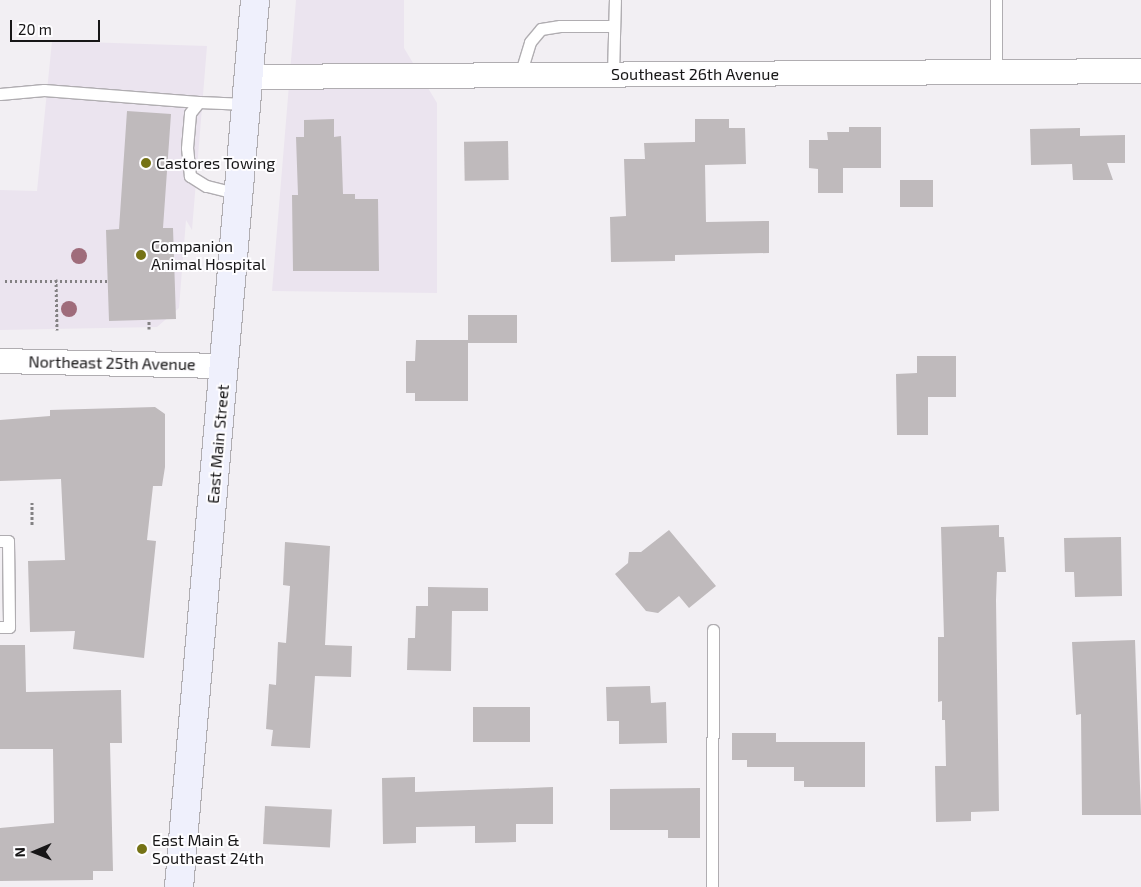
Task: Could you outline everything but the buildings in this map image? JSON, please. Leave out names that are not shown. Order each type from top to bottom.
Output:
[{"type":"main road","name":"East Main Street","points":[[179,887],[255,0]]},
{"type":"street","name":"Southeast 26th Avenue","points":[[248,77],[1141,71]]},
{"type":"street","name":"Northeast 25th Avenue","points":[[0,361],[224,366]]},
{"type":"lane","points":[[613,74],[615,0]]},
{"type":"lane","points":[[996,0],[996,72]]},
{"type":"lane","points":[[520,75],[530,42],[540,29],[560,26],[614,26]]},
{"type":"lane","points":[[0,94],[44,90],[246,104]]},
{"type":"lane","points":[[199,102],[190,113],[187,148],[190,176],[206,186],[239,194]]},
{"type":"lane","points":[[0,541],[8,541],[8,627],[0,627]]},
{"type":"lane","points":[[712,887],[713,630]]},
{"type":"path","points":[[56,279],[57,330]]},
{"type":"path","points":[[5,281],[56,279],[108,281]]},
{"type":"path","points":[[149,320],[149,329]]},
{"type":"path","points":[[32,502],[32,526]]},
{"type":"shaded area","points":[[296,0],[404,0],[404,48],[437,103],[437,293],[272,291]]},
{"type":"shaded area","points":[[52,41],[207,46],[192,230],[186,220],[179,308],[157,327],[0,330],[0,190],[37,191]]},
{"type":"place","name":"Castores Towing","points":[[146,163]]},
{"type":"place","name":"Companion Animal Hospital","points":[[141,255]]},
{"type":"place","name":"East Main & Southeast 24th","points":[[142,849]]}]
